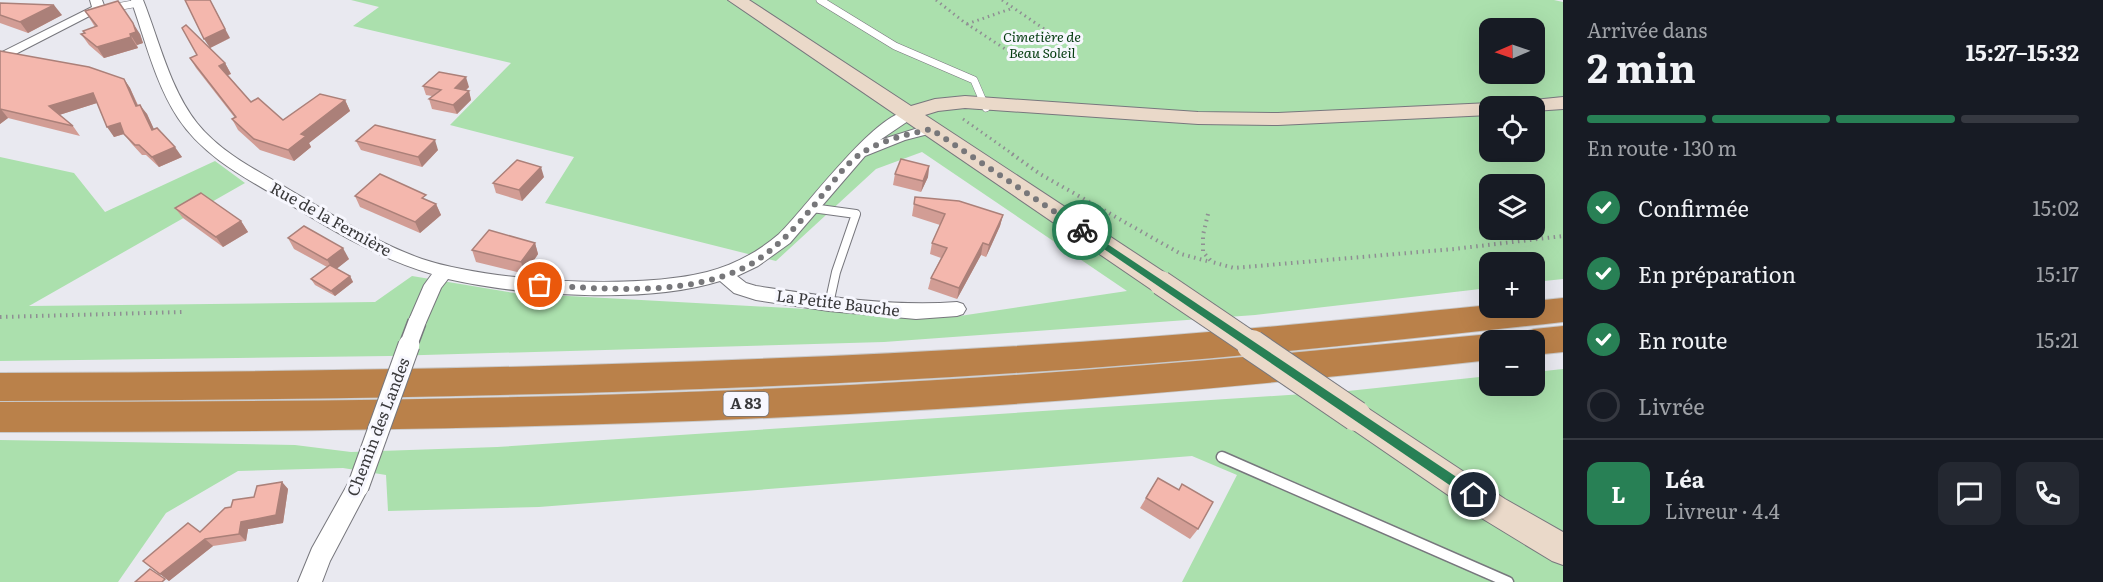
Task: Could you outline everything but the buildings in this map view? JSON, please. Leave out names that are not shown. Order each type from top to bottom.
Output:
[{"type":"highway","name":"A 83","points":[[0,387],[346,385],[746,374],[1019,360],[1563,310]]},
{"type":"highway","points":[[0,373],[247,373],[751,360],[1108,338],[1146,350]]},
{"type":"highway","points":[[1545,341],[1563,339]]},
{"type":"highway","name":"A 83","points":[[0,417],[330,416],[846,400],[1162,378],[1479,348]]},
{"type":"main road","points":[[737,0],[1494,509],[1563,550]]},
{"type":"main road","points":[[909,114],[935,105],[965,102],[985,106],[1198,118],[1266,119],[1479,109]]},
{"type":"main road","points":[[1545,104],[1563,103]]},
{"type":"main road","points":[[931,129],[985,106]]},
{"type":"street","name":"Rue de la Fernière","points":[[138,1],[178,106],[193,128],[220,152],[344,230],[396,256],[444,272],[519,284],[626,289],[685,284],[725,275],[755,261],[778,244],[872,139],[909,114]]},
{"type":"street","points":[[0,58],[98,4]]},
{"type":"street","name":"Rue de la Fernière","points":[[861,153],[900,137],[931,129]]},
{"type":"street","name":"Chemin des Landes","points":[[310,582],[320,556],[358,487],[417,322],[433,285],[444,272]]},
{"type":"street","name":"La Petite Bauche","points":[[725,275],[740,288],[756,293],[829,304],[916,312],[957,309]]},
{"type":"lane","points":[[820,0],[895,46],[974,81],[985,106]]},
{"type":"lane","points":[[98,4],[125,6],[138,1]]},
{"type":"lane","points":[[812,208],[856,214],[836,272],[829,304]]},
{"type":"lane","points":[[1222,457],[1509,582]]},
{"type":"path","points":[[936,0],[967,24],[1019,58]]},
{"type":"path","points":[[1002,0],[1047,31]]},
{"type":"path","points":[[967,24],[1014,8]]},
{"type":"path","points":[[959,116],[1040,174],[1181,254],[1207,261],[1218,267],[1234,268],[1454,249],[1563,236]]},
{"type":"path","points":[[1207,261],[1201,241],[1208,214]]},
{"type":"path","points":[[0,317],[183,312]]},
{"type":"green space","name":"Cimetière de Beau Soleil","points":[[351,0],[1554,0],[1563,2],[1563,279],[1545,281],[1545,252],[1479,252],[1479,289],[1255,315],[884,342],[389,356],[0,361],[0,157],[74,173],[105,212],[215,161],[245,183],[29,306],[375,302],[412,276],[514,293],[953,317],[1127,291],[922,152],[876,169],[776,261],[545,203],[574,157],[450,125],[511,63],[353,26],[379,7]]},
{"type":"green space","points":[[1563,369],[1563,582],[1182,582],[1237,475],[1192,456],[539,507],[388,511],[386,475],[343,468],[238,471],[166,513],[118,582],[0,582],[0,440],[295,445],[351,452],[497,447],[1348,391],[1479,377],[1479,396],[1545,396],[1545,371]]},
{"type":"way so far","points":[[540,285],[626,289],[685,284],[725,275],[755,261],[778,244],[861,153],[900,137],[931,129],[1082,230]]},
{"type":"route","points":[[1082,230],[1474,495]]}]
